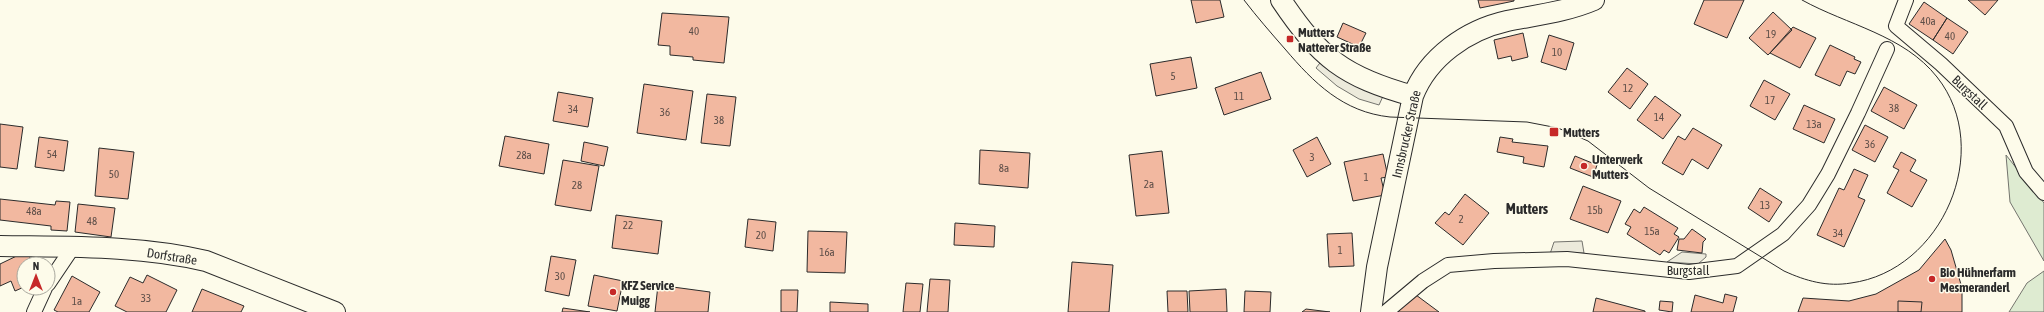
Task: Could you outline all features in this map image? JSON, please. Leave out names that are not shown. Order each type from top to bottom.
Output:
[{"type":"main road","points":[[1280,0],[1302,32],[1313,44],[1340,67],[1374,84],[1413,96]]},
{"type":"main road","name":"Innsbrucker Straße","points":[[1371,312],[1377,267],[1413,96],[1424,74],[1445,52],[1472,34],[1506,22],[1570,8],[1594,0]]},
{"type":"main road","name":"Dorfstraße","points":[[0,246],[140,250],[183,256],[206,261],[335,312]]},
{"type":"street","name":"Burgstall","points":[[1906,0],[1896,26],[1940,64],[2006,126],[2026,172],[2044,193]]},
{"type":"street","name":"Burgstall","points":[[1386,312],[1423,281],[1448,265],[1494,261],[1567,260],[1689,272],[1738,266],[1783,234],[1809,205],[1828,174],[1887,49]]},
{"type":"street","points":[[56,272],[73,247]]},
{"type":"street","points":[[34,312],[41,296]]},
{"type":"green space","points":[[2006,155],[2044,203],[2044,261],[2010,202]]},
{"type":"green space","points":[[2044,271],[2044,312],[2009,312],[2027,283]]},
{"type":"shaded area","points":[[1323,59],[1384,94],[1379,105],[1359,99],[1337,86],[1316,68]]},
{"type":"shaded area","points":[[1582,241],[1584,253],[1550,254],[1554,242]]},
{"type":"shaded area","points":[[1682,252],[1706,254],[1706,257],[1698,264],[1667,262]]},
{"type":"building","points":[[1191,0],[1220,0],[1224,17],[1196,23]]},
{"type":"building","points":[[1478,0],[1514,0],[1514,1],[1480,8]]},
{"type":"building","points":[[1704,0],[1744,0],[1727,38],[1694,24]]},
{"type":"building","points":[[1968,0],[1998,0],[1985,15]]},
{"type":"building","points":[[1924,2],[1947,18],[1933,40],[1909,24]]},
{"type":"building","points":[[1773,12],[1792,30],[1768,55],[1749,38]]},
{"type":"building","points":[[662,13],[729,17],[724,63],[693,60],[693,57],[670,55],[670,46],[658,45]]},
{"type":"building","points":[[1947,18],[1968,32],[1953,54],[1933,40]]},
{"type":"building","points":[[1343,23],[1366,33],[1359,47],[1337,37]]},
{"type":"building","points":[[1793,27],[1816,38],[1800,68],[1770,53]]},
{"type":"building","points":[[1523,33],[1528,57],[1512,61],[1511,56],[1498,59],[1494,40]]},
{"type":"building","points":[[1549,35],[1574,43],[1566,70],[1541,62]]},
{"type":"building","points":[[1830,45],[1855,57],[1854,59],[1861,62],[1855,74],[1847,71],[1840,86],[1815,75]]},
{"type":"building","points":[[1191,57],[1197,88],[1156,96],[1150,64]]},
{"type":"building","points":[[1627,68],[1648,84],[1630,109],[1608,92]]},
{"type":"building","points":[[1261,72],[1271,99],[1224,115],[1215,88]]},
{"type":"building","points":[[1764,80],[1790,94],[1775,120],[1750,106]]},
{"type":"building","points":[[644,84],[693,91],[686,140],[637,133]]},
{"type":"building","points":[[1884,87],[1917,105],[1904,129],[1871,111]]},
{"type":"building","points":[[558,92],[593,98],[588,127],[553,121]]},
{"type":"building","points":[[707,94],[736,97],[730,146],[701,143]]},
{"type":"building","points":[[1655,96],[1681,115],[1663,139],[1637,120]]},
{"type":"building","points":[[1804,105],[1835,119],[1824,143],[1793,129]]},
{"type":"building","points":[[0,124],[23,127],[17,169],[0,167]]},
{"type":"building","points":[[1865,125],[1888,137],[1875,162],[1852,150]]},
{"type":"building","points":[[1693,128],[1722,145],[1708,169],[1692,159],[1683,175],[1662,163],[1678,136],[1685,140]]},
{"type":"building","points":[[505,136],[549,144],[544,174],[499,166]]},
{"type":"building","points":[[39,137],[68,141],[64,171],[35,167]]},
{"type":"building","points":[[1317,137],[1331,164],[1307,177],[1293,150]]},
{"type":"building","points":[[1500,137],[1513,139],[1512,142],[1548,146],[1544,167],[1523,163],[1524,157],[1497,152]]},
{"type":"building","points":[[584,142],[608,147],[604,166],[581,161]]},
{"type":"building","points":[[99,148],[134,152],[128,199],[95,196]]},
{"type":"building","points":[[980,150],[1030,153],[1028,188],[979,184]]},
{"type":"building","points":[[1162,151],[1169,213],[1136,216],[1129,155]]},
{"type":"building","points":[[1901,152],[1916,160],[1910,171],[1927,180],[1912,207],[1887,193],[1899,170],[1893,167]]},
{"type":"building","points":[[1383,154],[1388,177],[1381,178],[1385,195],[1353,201],[1344,162]]},
{"type":"building","name":"Unterwerk Mutters","points":[[1575,156],[1597,165],[1593,177],[1570,168]]},
{"type":"building","points":[[563,160],[599,166],[591,211],[555,205]]},
{"type":"building","points":[[1854,169],[1868,175],[1858,197],[1865,200],[1844,247],[1817,235],[1839,188],[1844,190]]},
{"type":"building","points":[[1583,186],[1621,201],[1608,233],[1570,219]]},
{"type":"building","points":[[1760,188],[1782,202],[1769,222],[1748,208]]},
{"type":"building","points":[[1465,194],[1489,213],[1463,245],[1435,223],[1445,212],[1449,215]]},
{"type":"building","points":[[0,199],[55,205],[56,201],[70,202],[67,231],[51,230],[51,226],[0,220]]},
{"type":"building","points":[[78,204],[115,208],[111,237],[75,232]]},
{"type":"building","points":[[1644,207],[1678,228],[1674,234],[1679,237],[1669,253],[1664,250],[1660,255],[1627,234],[1631,227],[1625,224],[1634,209],[1640,213]]},
{"type":"building","points":[[616,215],[662,221],[658,254],[612,248]]},
{"type":"building","points":[[748,219],[776,222],[773,251],[745,247]]},
{"type":"building","points":[[955,223],[995,226],[994,247],[954,245]]},
{"type":"building","points":[[1692,229],[1706,239],[1703,242],[1702,253],[1677,250],[1679,239],[1684,239]]},
{"type":"building","points":[[808,231],[847,232],[845,273],[807,272]]},
{"type":"building","points":[[1352,233],[1354,266],[1329,267],[1327,234]]},
{"type":"building","name":"Bio Hühnerfarm Mesmeranderl","points":[[1945,239],[1951,250],[1962,288],[1962,312],[1798,312],[1803,298],[1849,301],[1876,294],[1919,270]]},
{"type":"building","points":[[27,251],[29,256],[17,256]]},
{"type":"building","points":[[16,256],[16,291],[11,281],[0,286],[0,264]]},
{"type":"building","points":[[551,256],[576,260],[569,296],[545,291]]},
{"type":"building","points":[[1072,262],[1113,265],[1109,312],[1068,312]]},
{"type":"building","points":[[147,275],[177,290],[166,312],[127,312],[115,306],[130,277],[143,283]]},
{"type":"building","points":[[594,275],[623,281],[617,311],[588,306]]},
{"type":"building","points":[[72,276],[100,292],[89,312],[58,312],[54,310]]},
{"type":"building","points":[[930,279],[950,280],[948,312],[927,312]]},
{"type":"building","points":[[906,283],[923,284],[920,312],[903,312]]},
{"type":"building","points":[[658,285],[710,292],[708,312],[655,312]]},
{"type":"building","points":[[202,289],[244,306],[241,312],[192,312]]},
{"type":"building","points":[[1226,289],[1227,312],[1190,312],[1189,291]]},
{"type":"building","points":[[781,290],[798,290],[797,312],[781,312]]},
{"type":"building","points":[[1167,291],[1187,291],[1188,312],[1168,312]]},
{"type":"building","points":[[1245,291],[1271,292],[1270,312],[1244,312]]},
{"type":"building","points":[[1412,292],[1439,312],[1398,312]]},
{"type":"building","points":[[1725,294],[1737,297],[1733,312],[1691,312],[1695,295],[1723,303]]},
{"type":"building","points":[[1596,298],[1645,311],[1645,312],[1593,312]]},
{"type":"building","points":[[1660,301],[1673,302],[1672,312],[1659,310]]},
{"type":"building","points":[[1898,301],[1922,302],[1921,312],[1898,312]]},
{"type":"building","points":[[830,302],[868,304],[868,312],[830,312]]},
{"type":"building","points":[[563,308],[590,312],[562,312]]},
{"type":"building","points":[[1306,309],[1330,312],[1302,312]]},
{"type":"tram line","points":[[1244,0],[1269,31],[1307,73],[1331,94],[1358,109],[1373,114],[1390,117],[1527,122],[1558,128],[1588,141],[1649,188],[1784,271],[1800,278],[1825,284],[1851,283],[1883,274],[1911,256],[1933,232],[1950,203],[1959,171],[1961,138],[1954,106],[1937,77],[1924,63],[1892,41],[1802,0]]},
{"type":"place","name":"Mutters Natterer Straße","points":[[1290,39]]},
{"type":"place","name":"Mutters","points":[[1554,132]]},
{"type":"place","name":"Unterwerk Mutters","points":[[1584,166]]},
{"type":"place","name":"Bio Hühnerfarm Mesmeranderl","points":[[1932,279]]},
{"type":"place","name":"KFZ Service Muigg","points":[[613,292]]},
{"type":"district","name":"Mutters","points":[[1527,209]]}]
